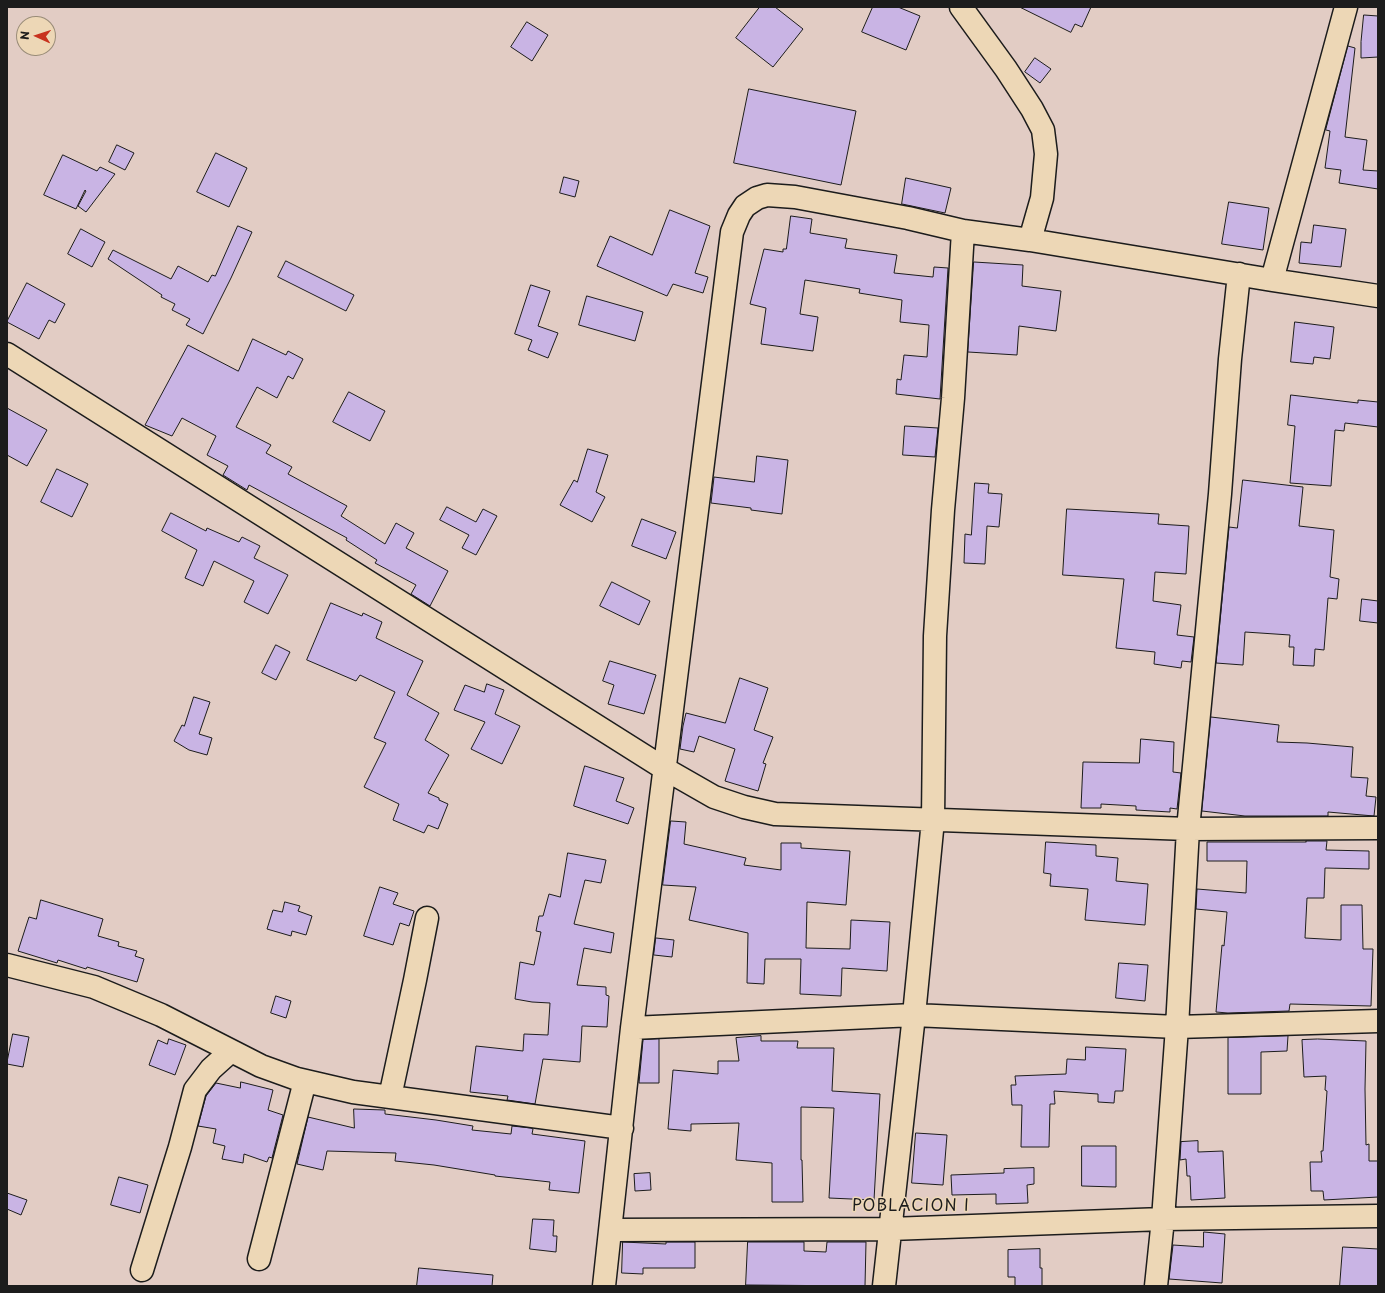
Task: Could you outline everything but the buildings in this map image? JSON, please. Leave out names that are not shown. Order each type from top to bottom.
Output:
[{"type":"street","points":[[961,7],[1032,108],[1043,130],[1046,154],[1042,198],[1030,240]]},
{"type":"street","points":[[1272,280],[1346,7]]},
{"type":"street","points":[[604,1286],[632,1028],[732,232],[739,215],[746,206],[757,198],[767,195],[795,197],[908,218],[963,231],[1030,240],[1378,296]]},
{"type":"street","points":[[884,1286],[914,1015],[933,820],[935,636],[943,510],[953,398],[963,231]]},
{"type":"street","points":[[1156,1286],[1163,1219],[1177,1027],[1188,829],[1239,274]]},
{"type":"street","points":[[7,354],[665,769],[714,797],[744,807],[775,814],[1188,829],[1378,828]]},
{"type":"street","points":[[390,1097],[427,918]]},
{"type":"street","points":[[7,965],[94,987],[161,1015],[261,1066],[305,1081],[353,1092],[622,1128]]},
{"type":"street","points":[[632,1028],[914,1015],[1177,1027],[1378,1021]]},
{"type":"street","points":[[142,1270],[180,1147],[195,1090],[211,1069],[231,1051]]},
{"type":"street","points":[[259,1259],[305,1081]]},
{"type":"street","points":[[611,1230],[890,1229],[1163,1219],[1378,1216]]},
{"type":"district","name":"POBLACION I","points":[[911,1207]]}]
